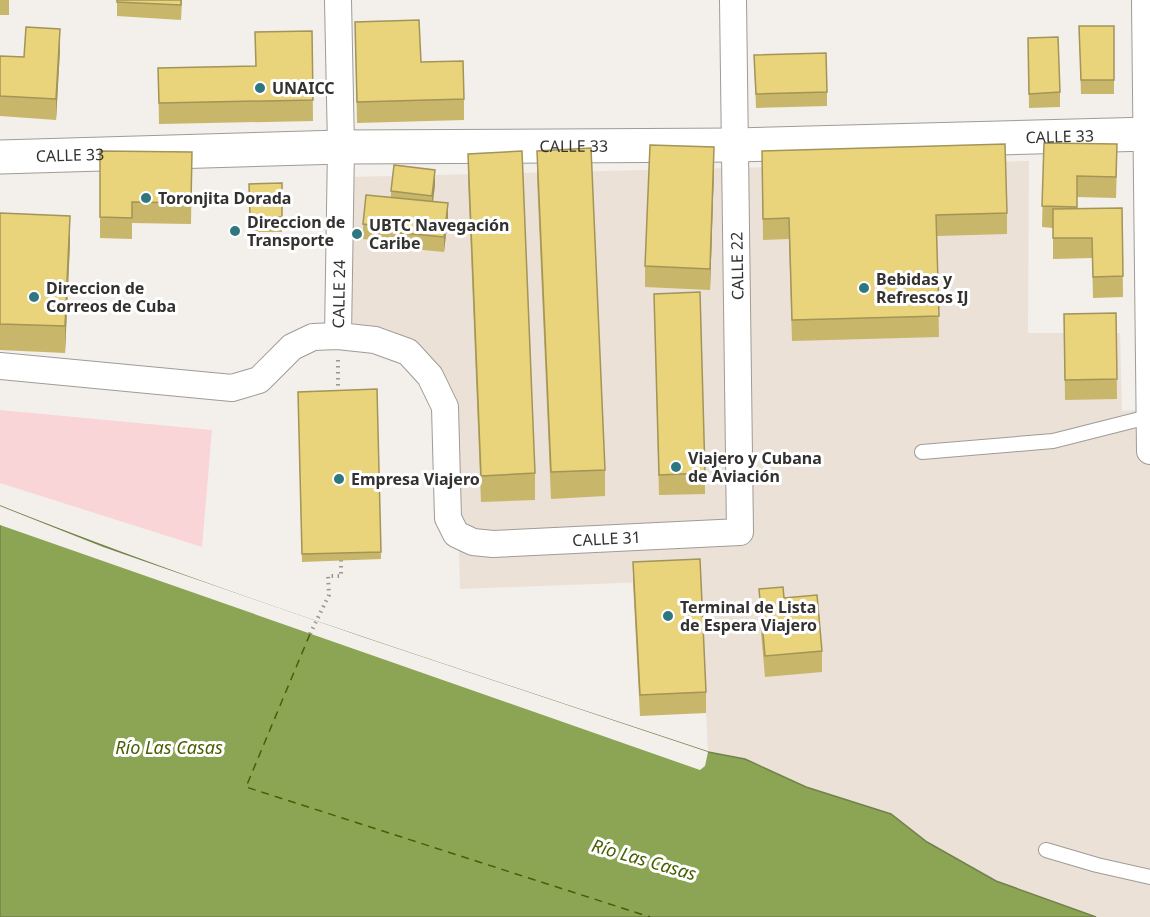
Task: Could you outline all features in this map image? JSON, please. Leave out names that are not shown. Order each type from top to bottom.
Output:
[{"type":"street","name":"CALLE 24","points":[[338,0],[341,147],[338,336],[375,340],[408,352],[430,376],[445,407],[448,518],[456,534],[473,542]]},
{"type":"street","name":"CALLE 22","points":[[733,0],[740,532]]},
{"type":"street","points":[[1144,0],[1148,134],[1150,451]]},
{"type":"street","name":"CALLE 33","points":[[0,157],[341,147],[736,145],[1148,134]]},
{"type":"street","points":[[0,366],[232,388],[260,380],[292,347],[313,338],[338,336]]},
{"type":"street","name":"CALLE 31","points":[[473,542],[493,544],[740,532]]},
{"type":"lane","points":[[922,452],[1053,441],[1148,417]]},
{"type":"lane","points":[[1046,850],[1150,877]]},
{"type":"path","points":[[338,336],[339,398]]},
{"type":"path","points":[[310,634],[329,596],[328,576],[342,576],[341,560]]},
{"type":"shaded area","points":[[1029,161],[1028,333],[1120,333],[1122,411],[1150,409],[1150,917],[1096,917],[996,881],[927,842],[891,814],[806,787],[745,759],[708,752],[699,580],[460,589],[455,410],[442,377],[411,339],[385,328],[352,323],[350,177]]},
{"type":"shaded area","points":[[0,410],[212,430],[202,547],[0,483]]},
{"type":"water","name":"Río Las Casas","points":[[0,506],[175,572],[352,634],[708,752],[745,759],[806,787],[891,814],[927,842],[996,881],[1096,917],[0,917]]},
{"type":"pier","points":[[0,506],[103,547],[363,637],[708,752],[705,766],[700,770],[0,525]]},
{"type":"building","points":[[117,0],[181,0],[181,5],[117,2]]},
{"type":"building","points":[[419,20],[421,62],[463,61],[464,99],[357,102],[355,22]]},
{"type":"building","points":[[1079,26],[1114,26],[1114,80],[1081,80]]},
{"type":"building","points":[[26,27],[60,29],[56,99],[0,96],[0,56],[24,57]]},
{"type":"building","points":[[312,31],[313,100],[159,103],[158,68],[256,66],[255,32]]},
{"type":"building","points":[[1058,37],[1060,92],[1029,94],[1028,38]]},
{"type":"building","points":[[826,53],[827,92],[756,94],[754,55]]},
{"type":"building","points":[[1044,143],[1117,144],[1116,177],[1077,176],[1077,207],[1042,206]]},
{"type":"building","name":"Bebidas y Refrescos IJ","points":[[1005,144],[1007,213],[936,215],[939,316],[792,320],[789,218],[763,219],[762,151]]},
{"type":"building","points":[[650,145],[714,147],[710,269],[645,266]]},
{"type":"building","points":[[591,148],[605,470],[551,472],[537,151]]},
{"type":"building","name":"Toronjita Dorada","points":[[100,151],[192,152],[191,203],[132,202],[132,218],[100,217]]},
{"type":"building","points":[[522,151],[535,473],[481,476],[468,154]]},
{"type":"building","points":[[394,165],[435,170],[432,196],[391,191]]},
{"type":"building","points":[[282,183],[282,217],[250,217],[249,184]]},
{"type":"building","points":[[366,195],[448,203],[444,237],[393,232],[394,228],[363,224]]},
{"type":"building","points":[[1122,208],[1123,276],[1093,277],[1092,238],[1053,238],[1053,209]]},
{"type":"building","name":"Direccion de Correos de Cuba","points":[[0,213],[70,216],[65,326],[0,324]]},
{"type":"building","points":[[700,292],[705,473],[659,475],[654,294]]},
{"type":"building","points":[[1116,313],[1117,379],[1065,380],[1064,314]]},
{"type":"building","name":"Empresa Viajero","points":[[377,389],[381,552],[302,554],[298,392]]},
{"type":"building","points":[[700,559],[706,692],[640,695],[633,562]]},
{"type":"building","points":[[783,587],[784,598],[817,595],[822,651],[765,656],[759,589]]},
{"type":"ferry route","points":[[310,634],[246,787],[650,917]]},
{"type":"place","name":"UNAICC","points":[[260,88]]},
{"type":"place","name":"Toronjita Dorada","points":[[146,198]]},
{"type":"place","name":"Direccion de Transporte","points":[[235,231]]},
{"type":"place","name":"UBTC Navegación Caribe","points":[[357,234]]},
{"type":"place","name":"Bebidas y Refrescos IJ","points":[[864,288]]},
{"type":"place","name":"Direccion de Correos de Cuba","points":[[34,297]]},
{"type":"place","name":"Viajero y Cubana de Aviación","points":[[676,467]]},
{"type":"place","name":"Empresa Viajero","points":[[339,479]]},
{"type":"place","name":"Terminal de Lista de Espera Viajero","points":[[668,616]]}]
